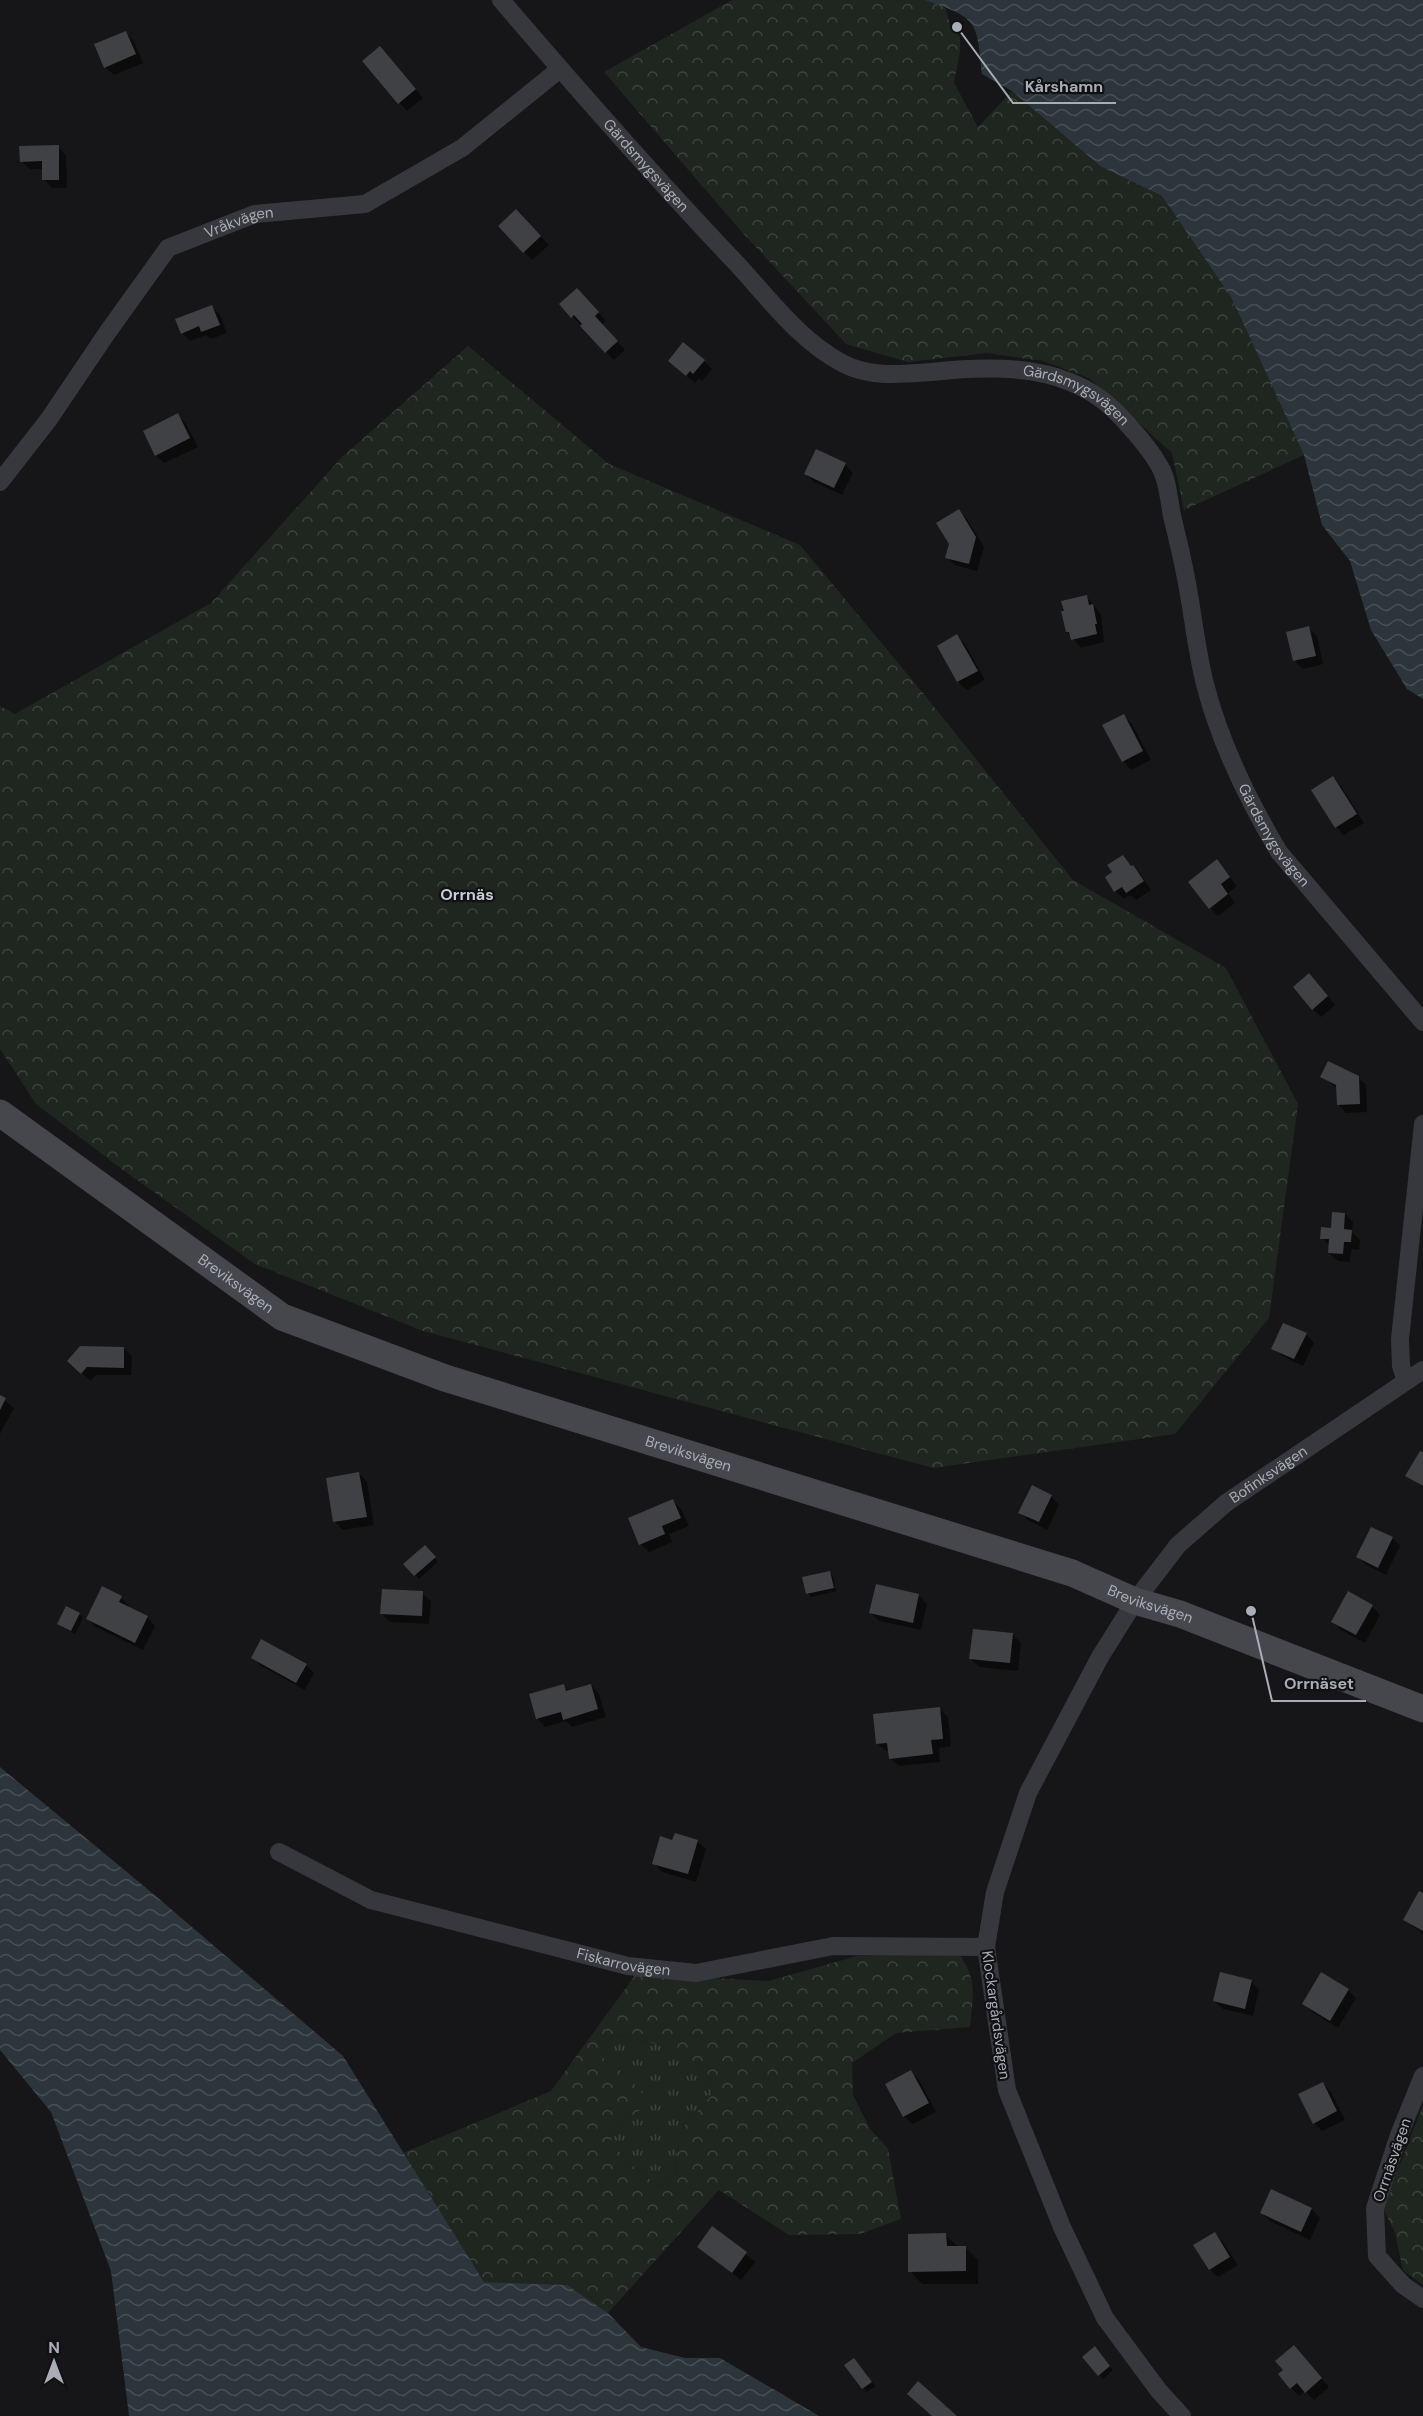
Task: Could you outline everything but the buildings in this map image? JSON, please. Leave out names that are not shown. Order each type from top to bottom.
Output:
[{"type":"main road","name":"Breviksvägen","points":[[0,1113],[282,1317],[445,1378],[1072,1573],[1135,1601],[1180,1614],[1423,1709]]},
{"type":"street","name":"Gärdsmygsvägen","points":[[501,0],[732,260],[806,338],[829,356],[848,367],[894,375],[971,368],[1032,370],[1063,378],[1090,392],[1119,415],[1161,468],[1186,578],[1206,686],[1218,730],[1261,822],[1279,852],[1423,1022]]},
{"type":"street","name":"Vråkvägen","points":[[0,482],[49,419],[168,248],[255,214],[366,204],[462,148],[560,69]]},
{"type":"street","points":[[1406,1381],[1401,1366],[1400,1339],[1423,1124]]},
{"type":"street","name":"Bofinksvägen","points":[[1135,1601],[1178,1545],[1226,1503],[1423,1370]]},
{"type":"street","name":"Klockargårdsvägen","points":[[1135,1601],[1100,1657],[1028,1793],[995,1892],[986,1947],[1007,2090],[1062,2227],[1105,2318],[1158,2391],[1182,2416]]},
{"type":"street","name":"Fiskarrovägen","points":[[279,1852],[371,1900],[628,1966],[696,1973],[833,1946],[986,1947]]},
{"type":"street","name":"Orrnäsvägen","points":[[1423,2076],[1399,2135],[1375,2208],[1377,2256],[1403,2285],[1423,2299]]},
{"type":"green space","points":[[732,0],[925,0],[945,7],[950,25],[960,37],[960,51],[954,83],[978,127],[1012,91],[1100,166],[1162,196],[1231,297],[1304,455],[1184,510],[1172,453],[1089,378],[1043,361],[987,353],[908,362],[846,344],[741,231],[604,72]]},
{"type":"green space","points":[[468,346],[609,464],[800,545],[923,693],[1073,880],[1226,968],[1298,1104],[1269,1318],[1175,1434],[933,1468],[423,1331],[255,1264],[123,1170],[36,1104],[0,1049],[0,706],[15,714],[211,603],[342,457]]},
{"type":"green space","points":[[958,1952],[969,1971],[973,1988],[970,2027],[896,2033],[852,2063],[853,2095],[870,2129],[888,2149],[901,2219],[860,2234],[789,2235],[719,2190],[608,2313],[567,2285],[484,2282],[403,2153],[551,2091],[636,1974],[769,1981],[857,1956]],"holes":[[[614,2035],[653,2043],[678,2052],[700,2066],[708,2076],[712,2095],[683,2127],[675,2175],[660,2187],[628,2162],[611,2141],[615,2126],[639,2111],[643,2094],[628,2076],[604,2059],[600,2044]]]},
{"type":"green space","points":[[614,2035],[653,2043],[678,2052],[700,2066],[710,2080],[712,2095],[683,2127],[675,2175],[660,2187],[628,2162],[611,2141],[615,2126],[639,2111],[628,2076],[604,2059],[600,2044]]},
{"type":"green space","points":[[1423,2105],[1423,2285],[1403,2270],[1395,2233],[1383,2208]]},
{"type":"water","points":[[925,0],[1423,0],[1423,699],[1407,689],[1371,630],[1350,561],[1322,525],[1304,455],[1231,297],[1162,196],[1100,166],[1012,91],[982,74],[978,42],[971,24],[965,17]]},
{"type":"water","points":[[0,1767],[343,2056],[484,2282],[567,2285],[608,2313],[641,2347],[685,2358],[720,2358],[819,2416],[129,2416],[111,2271],[51,2112],[0,2050]]},
{"type":"place","name":"Kårshamn","points":[[957,27]]},
{"type":"place","name":"Orrnäset","points":[[1251,1611]]},
{"type":"district","name":"Orrnäs","points":[[467,894]]}]
